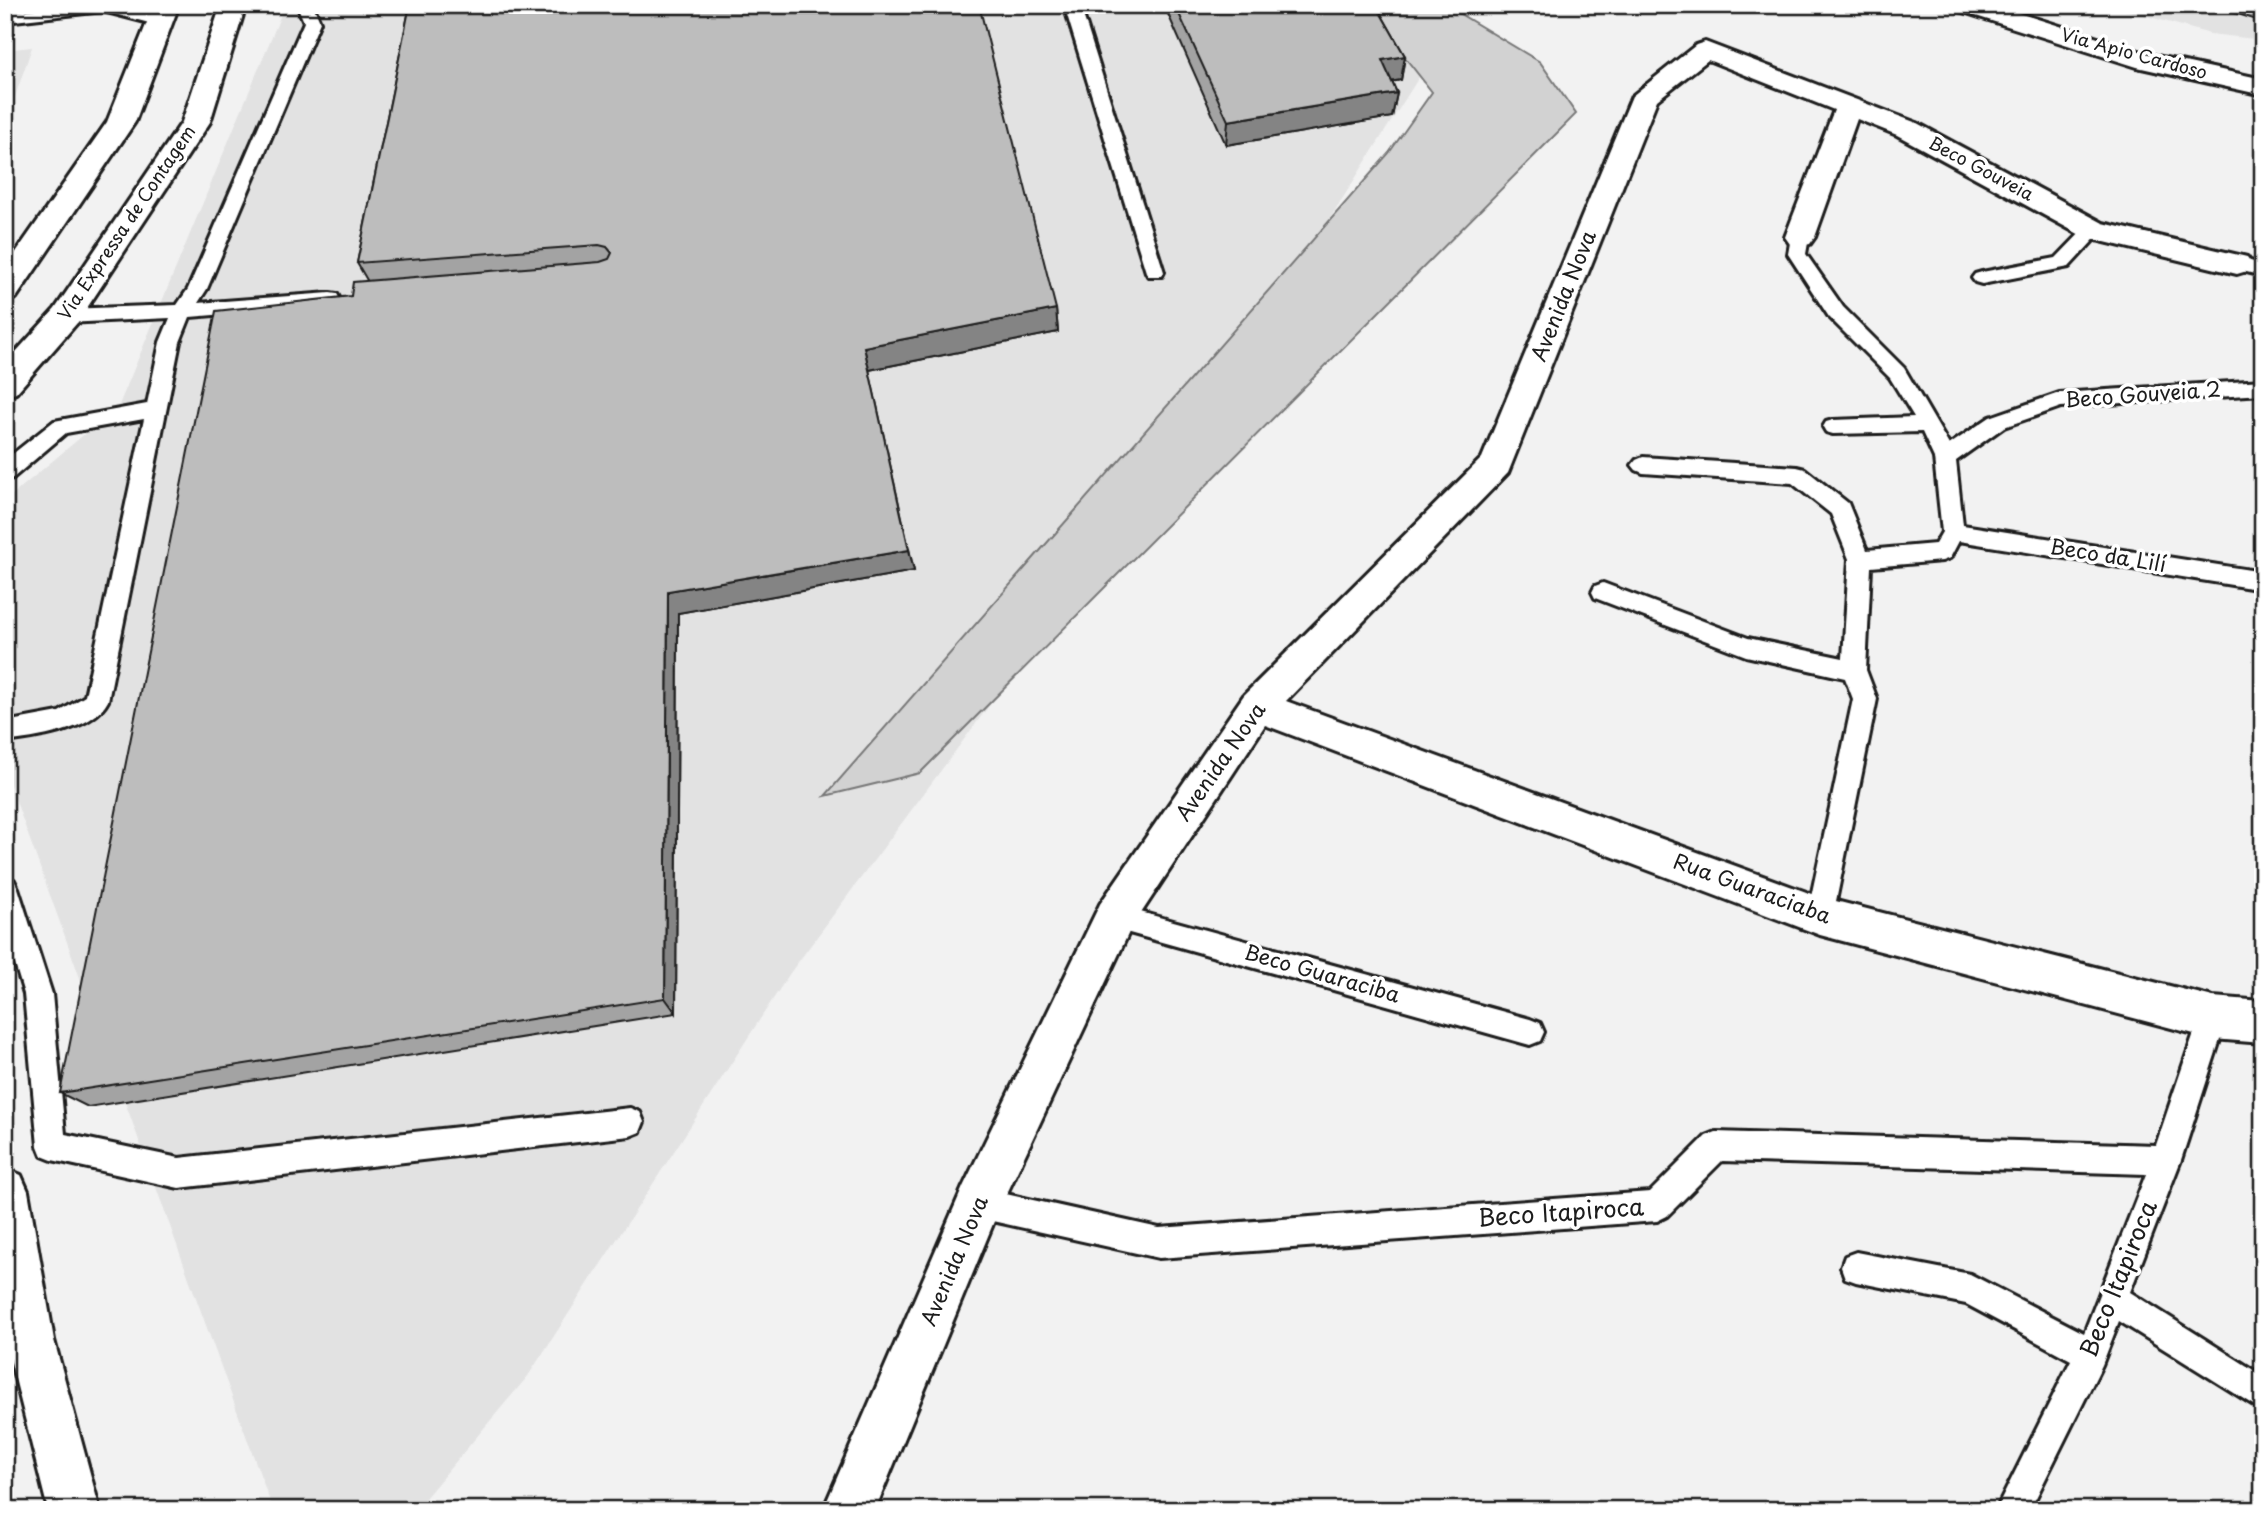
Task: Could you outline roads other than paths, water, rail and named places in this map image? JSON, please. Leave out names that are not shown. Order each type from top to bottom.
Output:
[{"type":"main road","name":"Via Expressa de Contagem","points":[[5,385],[66,316],[196,122],[234,5]]},
{"type":"main road","name":"Via Apio Cardoso","points":[[1966,5],[2146,61],[2263,87]]},
{"type":"main road","points":[[5,291],[121,122],[164,13]]},
{"type":"main road","name":"Beco Gouveia","points":[[1705,50],[1906,129],[2094,230],[2250,267]]},
{"type":"main road","name":"Avenida Nova","points":[[849,1510],[979,1203],[1115,916],[1257,706],[1496,464],[1645,96],[1705,50]]},
{"type":"main road","points":[[1800,237],[1848,107]]},
{"type":"main road","name":"Rua Guaraciaba","points":[[1257,706],[1820,916],[2213,1017],[2263,1022]]},
{"type":"main road","points":[[5,1191],[18,1345],[74,1510]]},
{"type":"lane","points":[[5,732],[49,725],[71,718],[82,714],[96,701],[170,342],[183,311],[197,289],[312,22],[305,5]]},
{"type":"lane","points":[[1072,5],[1154,272]]},
{"type":"lane","points":[[5,18],[97,6],[164,13]]},
{"type":"lane","points":[[1982,278],[2062,263],[2094,230]]},
{"type":"lane","points":[[1800,237],[1797,254],[1836,312],[1897,373],[1929,424],[1945,458],[1953,532],[1942,552],[1860,559]]},
{"type":"lane","points":[[66,316],[183,311],[348,298]]},
{"type":"lane","name":"Beco Gouveia 2","points":[[1945,458],[1997,422],[2059,400],[2263,387]]},
{"type":"lane","points":[[5,472],[61,426],[156,410]]},
{"type":"lane","points":[[1833,428],[1929,424]]},
{"type":"lane","points":[[1643,464],[1797,475],[1840,509],[1860,559],[1854,670],[1864,699],[1820,916]]},
{"type":"lane","name":"Beco da Lilí","points":[[1953,532],[2263,581]]},
{"type":"lane","points":[[1603,592],[1746,647],[1854,670]]},
{"type":"lane","points":[[5,888],[38,994],[52,1146],[179,1173],[631,1122]]},
{"type":"lane","name":"Beco Guaraciba","points":[[1115,916],[1530,1032]]},
{"type":"lane","name":"Beco Itapiroca","points":[[2012,1510],[2091,1354],[2166,1160],[2213,1017]]},
{"type":"lane","name":"Beco Itapiroca","points":[[979,1203],[1159,1243],[1657,1206],[1716,1146],[2166,1160]]},
{"type":"lane","points":[[1856,1267],[1970,1289],[2091,1354]]},
{"type":"lane","points":[[2112,1298],[2263,1395]]}]
